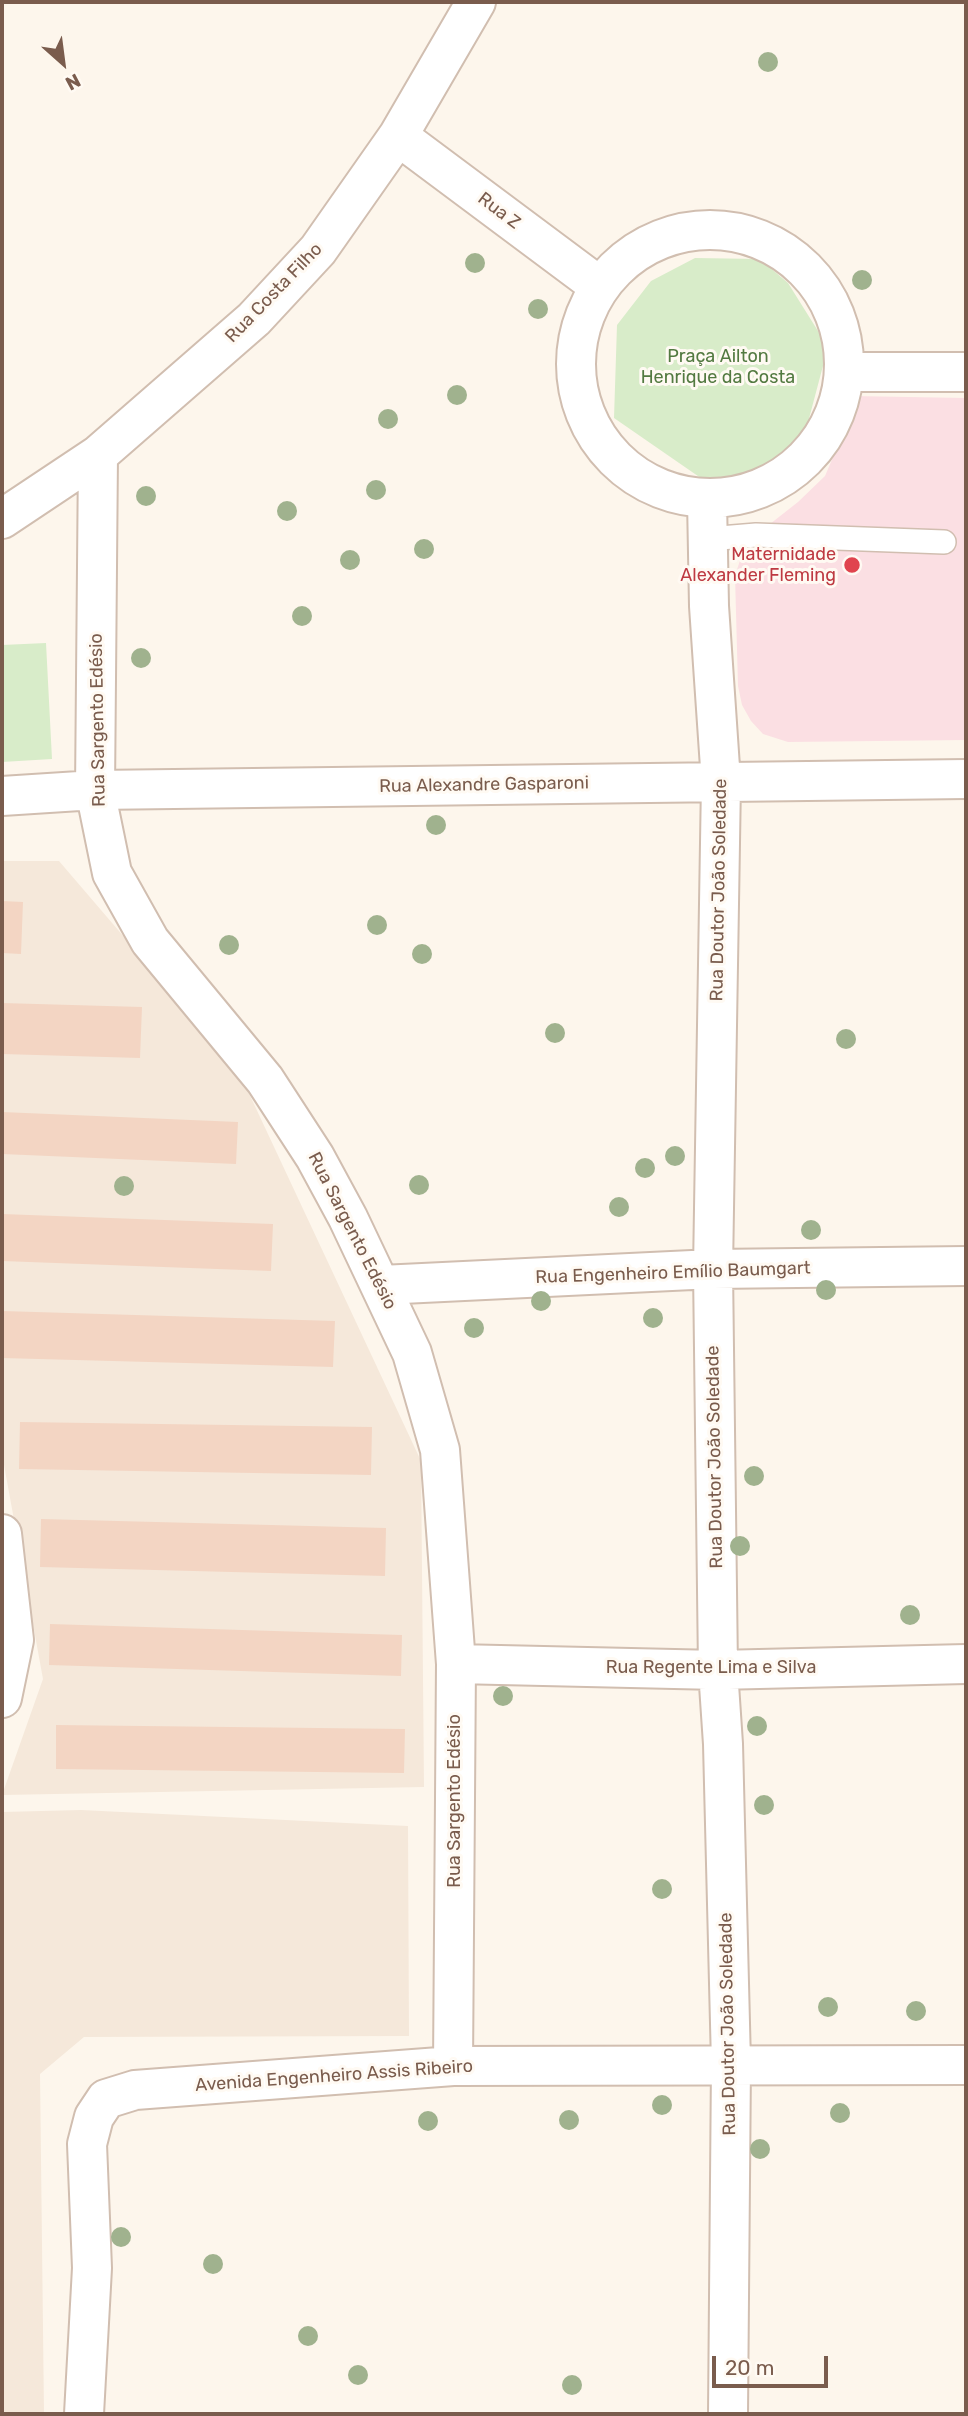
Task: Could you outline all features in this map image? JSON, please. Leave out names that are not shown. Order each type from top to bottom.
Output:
[{"type":"street","name":"Rua Costa Filho","points":[[2,519],[98,455],[254,319],[318,250],[398,136],[476,2]]},
{"type":"street","name":"Rua Z","points":[[398,136],[599,286]]},
{"type":"street","points":[[721,230],[755,237],[794,260],[812,276],[831,304],[843,337],[845,372],[832,422],[802,464],[758,491],[707,500],[659,491],[618,465],[588,426],[575,379],[578,330],[599,286],[623,260],[643,248],[686,231],[721,230]]},
{"type":"street","points":[[845,372],[966,372]]},
{"type":"street","name":"Rua Sargento Edésio","points":[[98,455],[95,790],[112,873],[134,917],[150,941],[265,1080],[315,1157],[412,1353],[440,1450],[456,1664],[453,2066]]},
{"type":"street","name":"Rua Doutor João Soledade","points":[[707,500],[721,782],[713,1269],[718,1671],[723,1744],[731,2063],[728,2414]]},
{"type":"street","name":"Rua Alexandre Gasparoni","points":[[2,796],[95,790],[966,779]]},
{"type":"street","name":"Rua Engenheiro Emílio Baumgart","points":[[381,1286],[713,1269],[966,1266]]},
{"type":"street","points":[[2,1534],[14,1640],[2,1698]]},
{"type":"street","name":"Rua Regente Lima e Silva","points":[[456,1664],[718,1671],[966,1664]]},
{"type":"street","name":"Avenida Engenheiro Assis Ribeiro","points":[[84,2414],[92,2268],[88,2144],[94,2117],[106,2099],[149,2089],[453,2066],[731,2063],[966,2065]]},
{"type":"lane","points":[[708,539],[756,535],[944,542]]},
{"type":"shaded area","name":"Maternidade Alexander Fleming","points":[[851,396],[966,398],[966,740],[788,742],[763,734],[742,705],[738,686],[735,576],[742,554],[756,535],[798,502],[825,476],[842,436]]},
{"type":"shaded area","points":[[2,861],[59,861],[238,1070],[421,1461],[424,1787],[2,1795],[43,1679],[2,1454]]},
{"type":"shaded area","points":[[81,1810],[408,1826],[409,2036],[84,2037],[40,2074],[44,2414],[2,2414],[2,1812]]},
{"type":"green space","name":"Praça Ailton Henrique da Costa","points":[[695,258],[760,259],[788,283],[828,347],[802,445],[744,477],[708,483],[614,418],[617,325],[651,281]]},
{"type":"green space","points":[[46,643],[52,759],[2,762],[2,645]]},
{"type":"building","points":[[2,901],[23,902],[21,954],[2,953]]},
{"type":"building","points":[[2,1003],[142,1007],[140,1058],[2,1054]]},
{"type":"building","points":[[2,1112],[238,1122],[236,1164],[2,1154]]},
{"type":"building","points":[[2,1214],[273,1224],[271,1271],[2,1261]]},
{"type":"building","points":[[2,1311],[335,1321],[333,1367],[2,1358]]},
{"type":"building","points":[[20,1422],[372,1427],[371,1475],[19,1469]]},
{"type":"building","points":[[41,1519],[386,1528],[385,1576],[40,1567]]},
{"type":"building","points":[[50,1624],[402,1635],[401,1676],[49,1665]]},
{"type":"building","points":[[56,1725],[405,1729],[404,1773],[56,1769]]},
{"type":"place","name":"Maternidade Alexander Fleming","points":[[852,565]]}]
